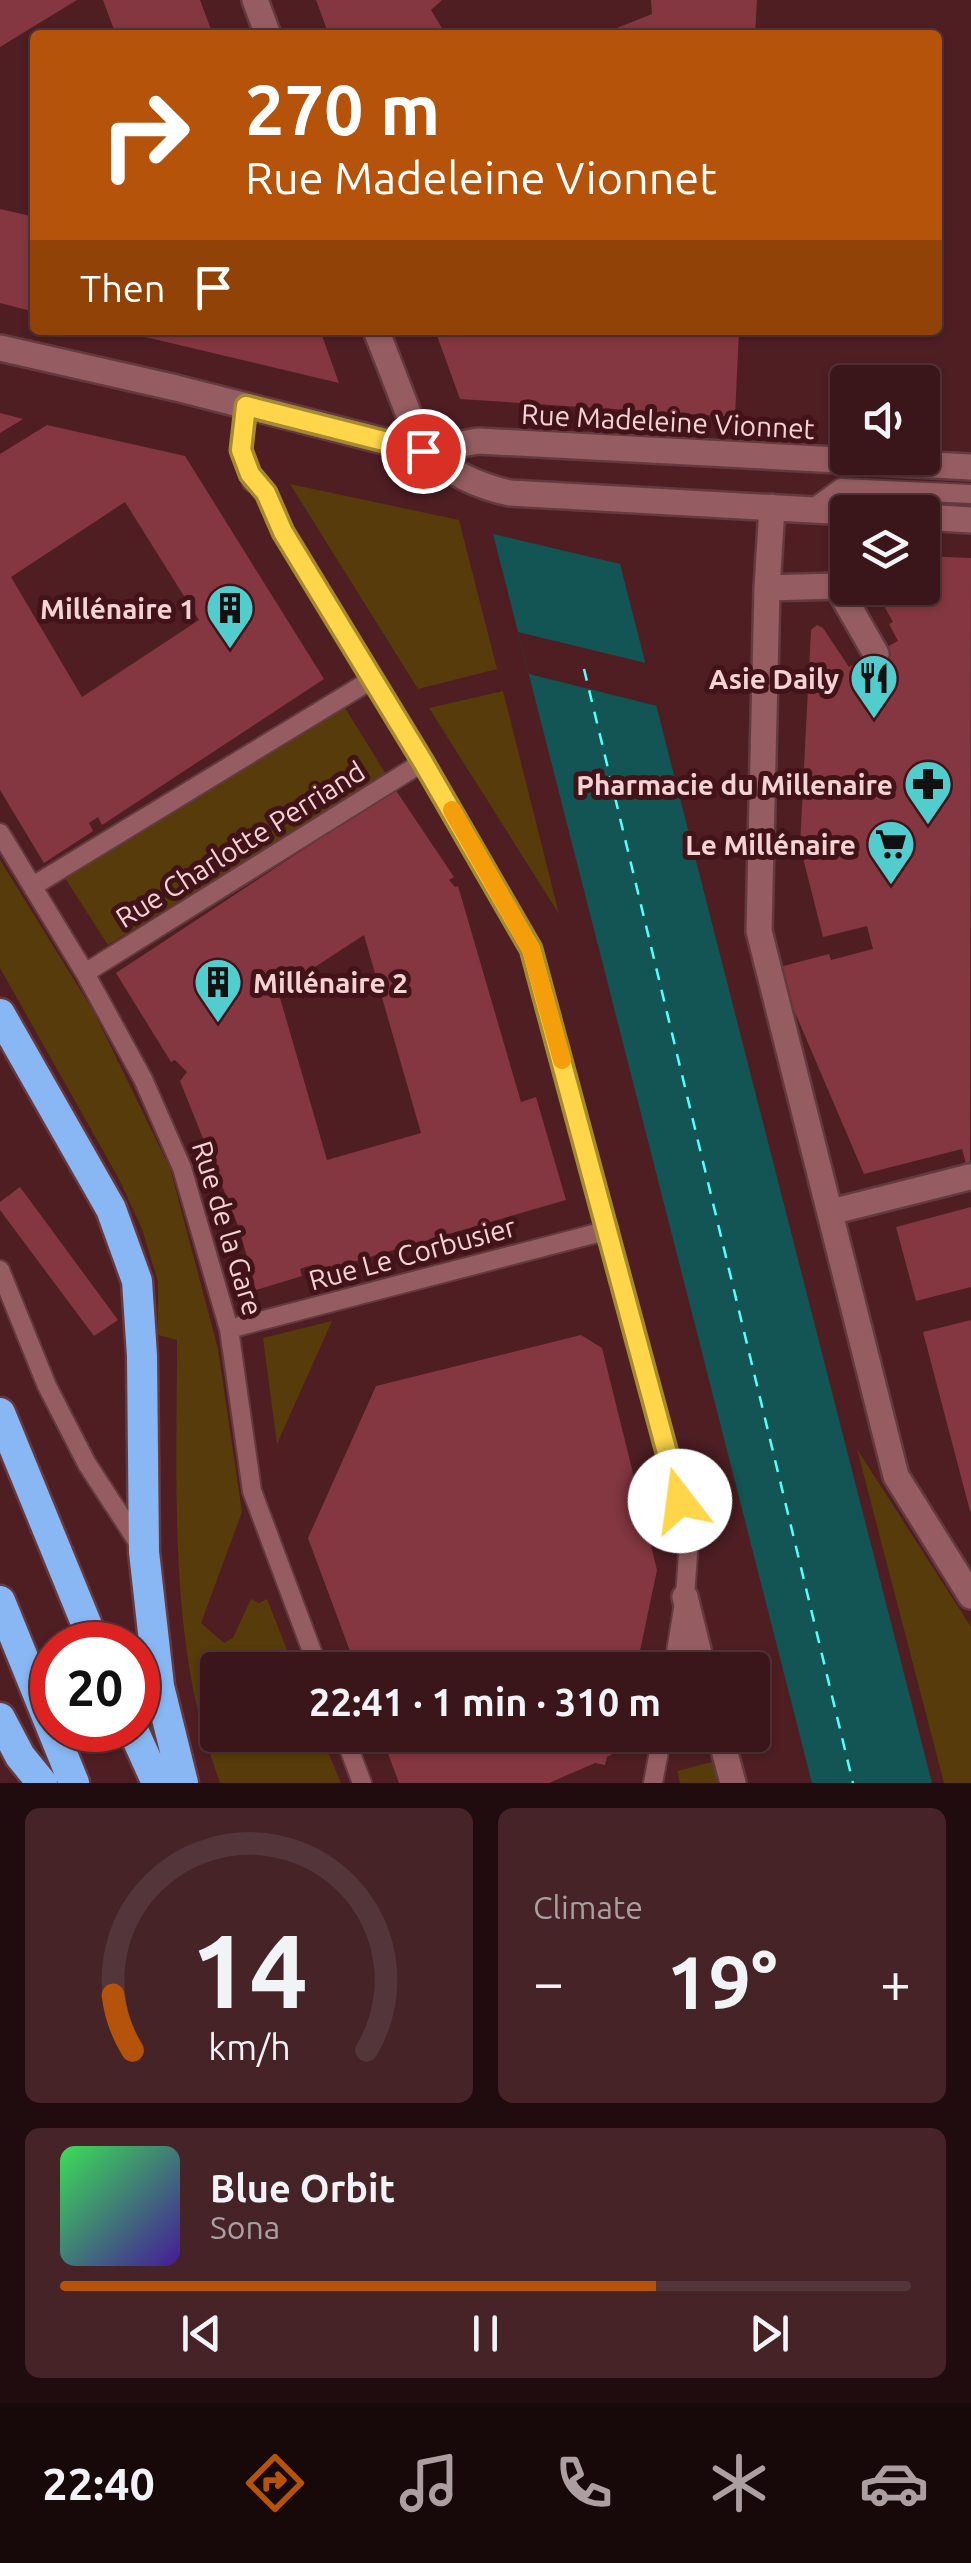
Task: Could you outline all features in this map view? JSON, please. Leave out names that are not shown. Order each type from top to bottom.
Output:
[{"type":"highway","points":[[0,1014],[111,1209],[137,1282],[142,1356],[144,1552],[160,1686],[182,1783]]},
{"type":"highway","points":[[0,1413],[86,1622]]},
{"type":"highway","points":[[0,1601],[74,1783]]},
{"type":"highway","points":[[0,1718],[20,1756],[42,1783]]},
{"type":"highway","points":[[143,1752],[156,1783]]},
{"type":"street","points":[[255,0],[266,30]]},
{"type":"street","points":[[378,335],[423,451]]},
{"type":"street","name":"Rue Madeleine Vionnet","points":[[0,348],[169,386],[423,451],[478,442],[971,468]]},
{"type":"street","name":"Rue Madeleine Vionnet","points":[[423,451],[452,474],[510,493],[830,511]]},
{"type":"street","points":[[772,507],[759,931],[896,1476],[971,1596]]},
{"type":"street","points":[[940,518],[971,520]]},
{"type":"street","points":[[767,588],[837,586],[876,654]]},
{"type":"street","points":[[831,1212],[969,1178]]},
{"type":"street","points":[[685,1598],[699,1652]]},
{"type":"street","points":[[725,1752],[733,1783]]},
{"type":"lane","points":[[246,406],[241,450],[254,498],[283,532],[531,949],[690,1540],[676,1652]]},
{"type":"lane","points":[[812,510],[841,488],[971,494]]},
{"type":"lane","points":[[33,886],[371,680]]},
{"type":"lane","name":"Rue Charlotte Perriand","points":[[86,973],[423,762]]},
{"type":"lane","name":"Rue de la Gare","points":[[0,833],[86,973],[143,1079],[182,1168],[228,1329],[252,1492],[313,1652]]},
{"type":"lane","name":"Rue Le Corbusier","points":[[228,1329],[609,1230]]},
{"type":"lane","points":[[0,1270],[47,1386],[87,1464],[144,1552]]},
{"type":"lane","points":[[350,1752],[362,1783]]},
{"type":"lane","points":[[654,1780],[659,1752]]},
{"type":"shaded area","points":[[290,484],[459,520],[497,669],[418,689]]},
{"type":"shaded area","points":[[503,691],[559,914],[429,708]]},
{"type":"shaded area","points":[[345,708],[386,774],[108,945],[65,878]]},
{"type":"shaded area","points":[[0,860],[94,1012],[170,1168],[218,1349],[242,1512],[201,1623],[224,1643],[233,1638],[251,1599],[259,1603],[267,1599],[288,1652],[200,1652],[200,1719],[182,1606],[177,1517],[177,1340],[158,1335],[158,1282],[142,1229],[119,1179],[0,968]]},
{"type":"shaded area","points":[[332,1321],[277,1444],[263,1338]]},
{"type":"shaded area","points":[[857,1449],[971,1627],[971,1783],[944,1783]]},
{"type":"shaded area","points":[[210,1752],[328,1752],[341,1783],[220,1783]]},
{"type":"shaded area","points":[[720,1760],[726,1783],[680,1783],[677,1771]]},
{"type":"water","points":[[493,534],[620,564],[932,1783],[812,1783]]},
{"type":"pier","points":[[518,632],[646,663],[657,706],[529,674]]},
{"type":"building","points":[[0,0],[77,0],[0,47]]},
{"type":"building","points":[[103,0],[200,0],[211,30],[114,30]]},
{"type":"building","points":[[316,0],[442,0],[431,10],[443,30],[327,30]]},
{"type":"building","points":[[651,0],[757,0],[755,30],[612,30],[652,14]]},
{"type":"building","points":[[0,209],[30,216],[30,311],[0,303]]},
{"type":"building","points":[[137,335],[322,335],[339,383]]},
{"type":"building","points":[[437,335],[739,335],[735,417],[460,399]]},
{"type":"building","points":[[0,413],[23,419],[0,433]]},
{"type":"building","name":"Millénaire 1","points":[[47,425],[185,456],[324,679],[102,825],[98,817],[89,823],[93,831],[44,863],[0,790],[0,454]],"holes":[[[125,502],[199,620],[82,697],[11,577]]]},
{"type":"building","name":"Le Millénaire","points":[[940,557],[971,558],[970,1179],[962,1149],[864,1174],[776,968],[829,954],[831,960],[873,949],[867,926],[823,937],[800,846],[811,630],[817,625],[823,628],[849,667],[898,641],[889,624],[893,622],[884,605],[940,605]]},
{"type":"building","name":"Millénaire 2","points":[[395,789],[454,877],[449,880],[458,886],[521,1102],[536,1097],[566,1200],[311,1274],[308,1266],[300,1269],[302,1276],[256,1290],[239,1228],[180,1081],[187,1072],[175,1060],[171,1062],[116,973]],"holes":[[[364,935],[421,1133],[327,1160],[278,991]]]},
{"type":"building","points":[[20,1187],[118,1320],[94,1336],[0,1210],[0,1202]]},
{"type":"building","points":[[971,1207],[971,1287],[916,1301],[896,1227]]},
{"type":"building","points":[[971,1320],[971,1510],[970,1511],[923,1332]]},
{"type":"building","points":[[581,1335],[602,1348],[657,1570],[640,1652],[350,1652],[308,1538],[376,1386]]},
{"type":"building","points":[[387,1752],[616,1752],[607,1757],[605,1765],[595,1763],[549,1783],[399,1783]]},
{"type":"ferry route","points":[[584,669],[853,1783]]},
{"type":"slow traffic","points":[[452,810],[531,949],[562,1060]]},
{"type":"place","name":"Millénaire 1","points":[[230,650]]},
{"type":"place","name":"Asie Daily","points":[[874,720]]},
{"type":"place","name":"Pharmacie du Millenaire","points":[[928,826]]},
{"type":"place","name":"Le Millénaire","points":[[891,886]]},
{"type":"place","name":"Millénaire 2","points":[[218,1024]]},
{"type":"route","points":[[423,451],[246,406],[241,450],[250,474],[266,493],[283,532],[531,949],[680,1501]]}]
